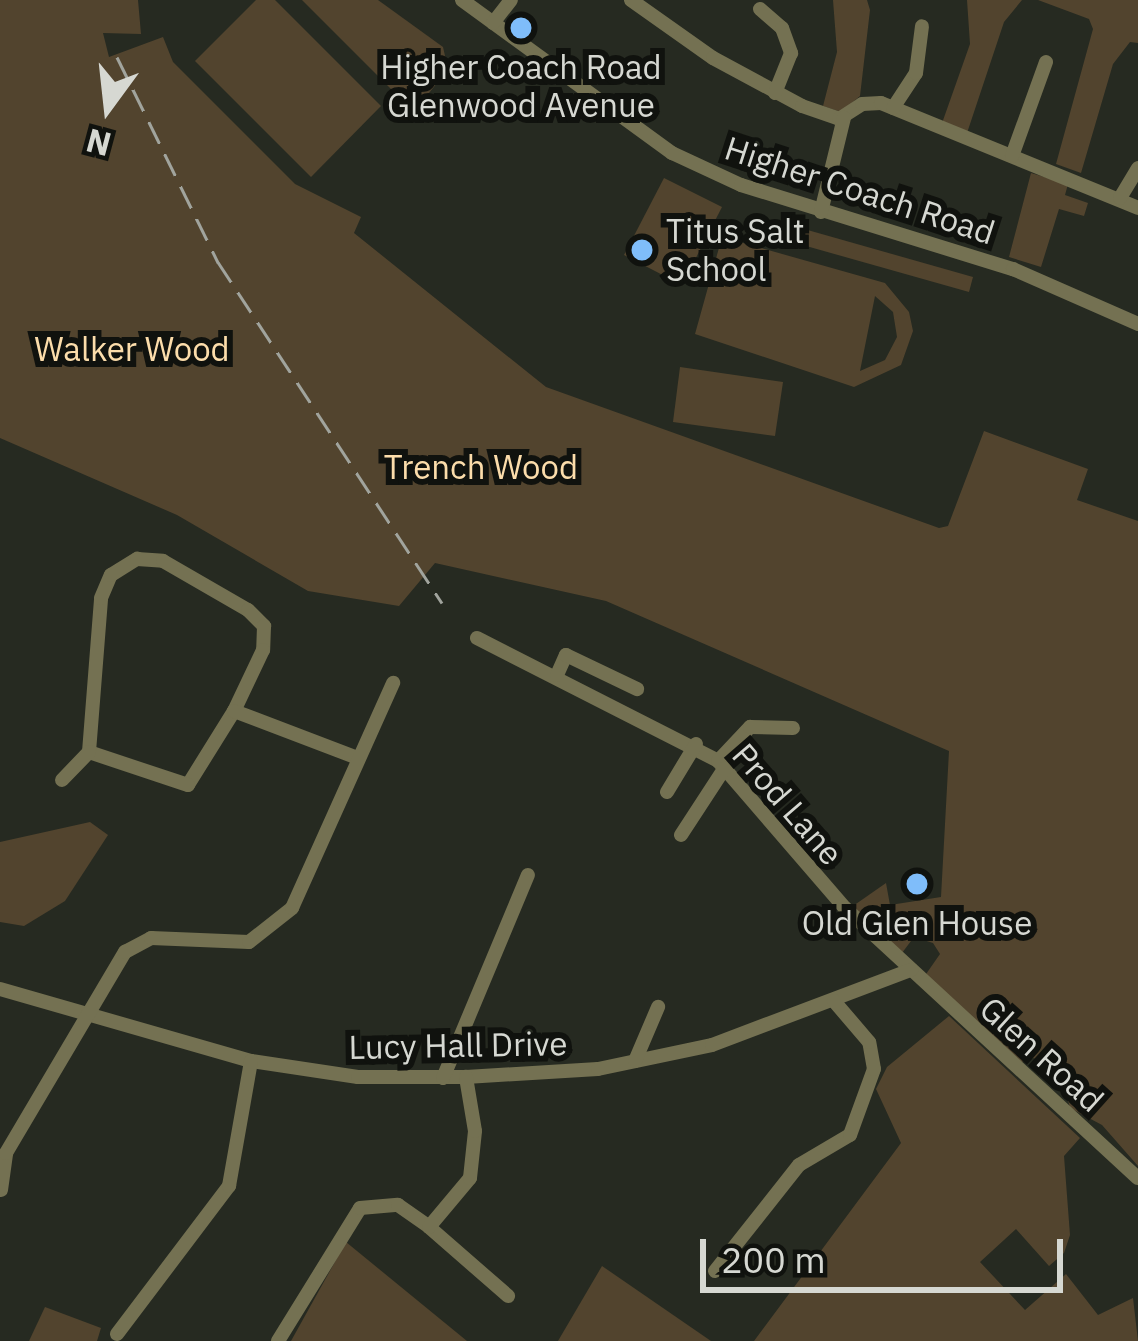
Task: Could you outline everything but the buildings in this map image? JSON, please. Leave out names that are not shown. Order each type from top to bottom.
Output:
[{"type":"street","name":"Higher Coach Road","points":[[463,0],[672,153],[821,212],[1013,269],[1138,324]]},
{"type":"street","points":[[493,23],[511,0]]},
{"type":"street","points":[[632,0],[775,94],[844,118]]},
{"type":"street","points":[[760,9],[782,28],[791,53],[775,94]]},
{"type":"street","points":[[893,108],[916,73],[922,26]]},
{"type":"street","points":[[1012,157],[1046,62]]},
{"type":"street","points":[[821,212],[844,118],[869,102],[1138,208]]},
{"type":"street","points":[[1120,198],[1138,167]]},
{"type":"street","points":[[62,780],[88,752],[101,598],[111,575],[137,559],[163,561],[264,626],[263,650],[234,711],[188,784],[88,752]]},
{"type":"street","name":"Prod Lane","points":[[477,638],[696,744],[721,765],[772,832],[911,970]]},
{"type":"street","points":[[557,675],[566,655],[638,688]]},
{"type":"street","points":[[1,1190],[6,1153],[137,941],[232,946],[277,926],[304,890],[393,683]]},
{"type":"street","points":[[234,711],[358,758]]},
{"type":"street","points":[[681,835],[721,765],[750,727],[793,728]]},
{"type":"street","points":[[667,792],[696,744]]},
{"type":"street","points":[[443,1078],[528,875]]},
{"type":"street","name":"Lucy Hall Drive","points":[[0,989],[251,1061],[358,1077],[443,1078],[635,1061],[755,1033],[911,970]]},
{"type":"street","name":"Glen Road","points":[[911,970],[1138,1178]]},
{"type":"street","points":[[715,1270],[799,1165],[850,1135],[874,1069],[868,1042],[834,1000]]},
{"type":"street","points":[[635,1061],[658,1007]]},
{"type":"street","points":[[117,1334],[229,1186],[251,1061]]},
{"type":"street","points":[[429,1227],[470,1178],[475,1131],[466,1077]]},
{"type":"street","points":[[278,1341],[360,1208],[398,1205],[508,1296]]},
{"type":"green space","points":[[0,0],[138,0],[141,34],[103,33],[109,57],[163,37],[173,62],[295,184],[361,217],[354,233],[546,387],[939,528],[948,526],[984,431],[1088,469],[1077,500],[1138,521],[1138,1166],[1102,1125],[1070,1108],[1065,1088],[1034,1058],[1018,1063],[924,977],[940,954],[933,943],[914,937],[902,953],[853,906],[886,883],[890,905],[941,897],[949,751],[606,601],[435,563],[399,606],[308,591],[177,515],[0,438]]},
{"type":"green space","points":[[256,0],[275,0],[381,106],[311,177],[195,61]]},
{"type":"green space","points":[[302,0],[378,0],[443,47],[448,69],[414,112]]},
{"type":"green space","points":[[833,0],[867,0],[870,10],[860,96],[841,112],[823,106],[837,52]]},
{"type":"green space","points":[[967,0],[1022,0],[1004,22],[966,136],[941,126],[970,44]]},
{"type":"green space","points":[[1038,0],[1138,0],[1138,43],[1130,42],[1113,64],[1081,173],[1056,164],[1093,29],[1089,19]]},
{"type":"green space","points":[[1031,173],[1068,184],[1065,195],[1088,203],[1084,216],[1059,209],[1041,267],[1009,257]]},
{"type":"green space","points":[[664,178],[722,207],[682,285],[624,255]]},
{"type":"green space","points":[[797,227],[973,277],[969,292],[792,242]]},
{"type":"green space","points":[[722,237],[885,283],[909,312],[913,331],[901,365],[854,387],[695,334]],"holes":[[[875,296],[893,312],[897,337],[885,360],[860,371]]]},
{"type":"green space","points":[[680,367],[783,382],[775,436],[673,422]]},
{"type":"green space","points":[[90,822],[108,835],[65,901],[24,926],[0,922],[0,842]]},
{"type":"green space","points":[[949,1016],[1080,1138],[1064,1156],[1070,1235],[1064,1253],[1049,1266],[1016,1229],[980,1262],[1025,1310],[1066,1274],[1098,1315],[1133,1298],[1138,1341],[754,1341],[901,1143],[876,1089],[887,1067]]},
{"type":"green space","points":[[346,1242],[467,1341],[291,1341]]},
{"type":"green space","points":[[602,1266],[711,1341],[558,1341]]},
{"type":"green space","points":[[45,1307],[101,1328],[97,1341],[29,1341]]},
{"type":"railway","points":[[117,57],[218,262],[442,603]]},
{"type":"place","name":"Higher Coach Road Glenwood Avenue","points":[[521,28]]},
{"type":"place","name":"Titus Salt School","points":[[642,250]]},
{"type":"place","name":"Old Glen House","points":[[917,884]]},
{"type":"park label","name":"Walker Wood","points":[[132,349]]},
{"type":"park label","name":"Trench Wood","points":[[481,467]]}]
